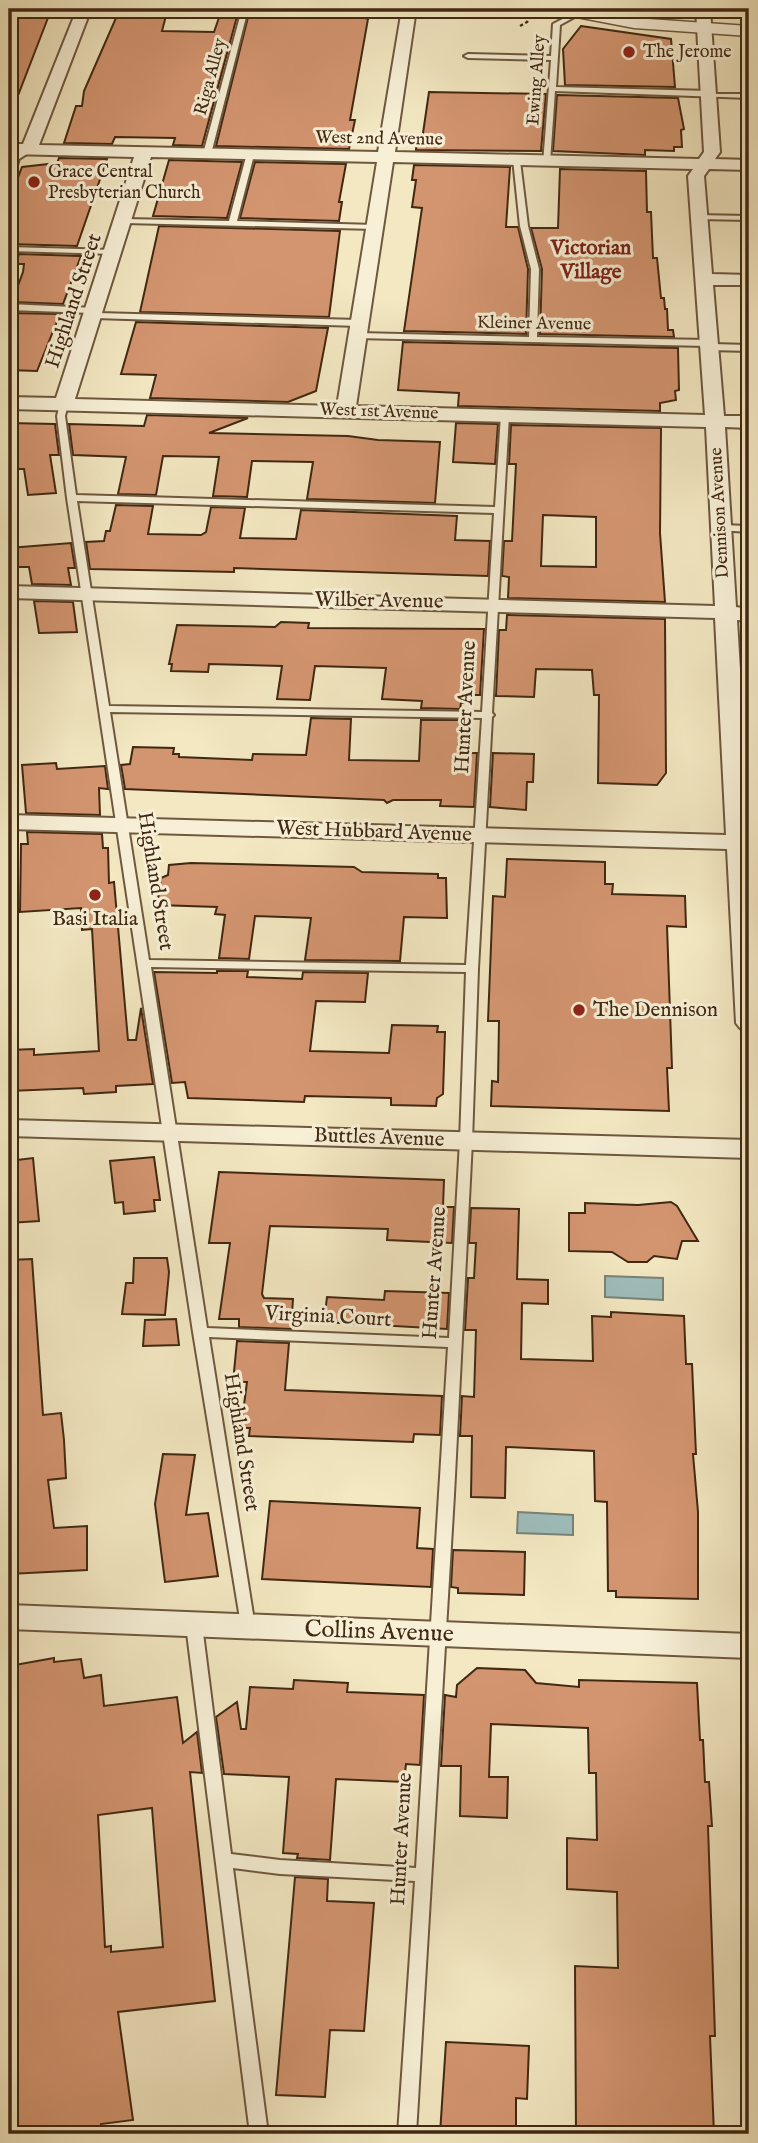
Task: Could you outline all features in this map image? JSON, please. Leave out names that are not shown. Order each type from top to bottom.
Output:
[{"type":"street","points":[[29,150],[84,9]]},
{"type":"street","points":[[346,411],[409,9]]},
{"type":"street","name":"Dennison Avenue","points":[[703,9],[712,152],[701,164],[696,176],[715,421],[725,613],[742,772],[738,842],[747,941],[749,1023]]},
{"type":"street","points":[[570,11],[634,23],[749,31]]},
{"type":"street","name":"West 2nd Avenue","points":[[9,149],[749,165]]},
{"type":"street","name":"Highland Street","points":[[64,404],[144,152]]},
{"type":"street","points":[[704,279],[749,281]]},
{"type":"street","name":"West 1st Avenue","points":[[9,402],[749,422]]},
{"type":"street","name":"Wilber Avenue","points":[[9,592],[495,604],[749,615]]},
{"type":"street","name":"West Hubbard Avenue","points":[[9,822],[738,842]]},
{"type":"street","name":"Buttles Avenue","points":[[9,1128],[749,1149]]},
{"type":"street","name":"Collins Avenue","points":[[9,1617],[749,1646]]},
{"type":"lane","name":"Riga Alley","points":[[207,154],[245,9]]},
{"type":"lane","name":"Ewing Alley","points":[[546,162],[556,24],[570,11]]},
{"type":"lane","points":[[468,56],[554,58]]},
{"type":"lane","points":[[552,89],[749,96]]},
{"type":"lane","points":[[9,177],[16,158],[29,150]]},
{"type":"lane","points":[[233,223],[250,155]]},
{"type":"lane","points":[[516,161],[524,226],[535,269],[533,340]]},
{"type":"lane","points":[[699,217],[749,218]]},
{"type":"lane","points":[[124,221],[375,227]]},
{"type":"lane","points":[[9,249],[114,252]]},
{"type":"lane","name":"Kleiner Avenue","points":[[9,307],[533,340],[749,348]]},
{"type":"lane","name":"Highland Street","points":[[64,404],[61,416],[72,498],[247,1627]]},
{"type":"lane","name":"Hunter Avenue","points":[[407,2134],[466,1141],[472,969],[495,604],[497,510],[505,415]]},
{"type":"lane","points":[[72,498],[497,510]]},
{"type":"lane","points":[[721,528],[749,528]]},
{"type":"lane","points":[[106,709],[489,715]]},
{"type":"lane","points":[[145,963],[472,969]]},
{"type":"lane","name":"Virginia Court","points":[[200,1332],[453,1343]]},
{"type":"lane","points":[[194,1625],[260,2134]]},
{"type":"lane","points":[[224,1860],[281,1867],[422,1875]]},
{"type":"path","points":[[520,26],[527,22],[534,10]]},
{"type":"water","points":[[605,1276],[663,1278],[663,1300],[605,1297]]},
{"type":"water","points":[[518,1512],[573,1515],[573,1535],[517,1533]]},
{"type":"building","points":[[18,9],[51,10],[12,111],[9,110],[9,33]]},
{"type":"building","points":[[160,9],[160,12],[167,12],[162,31],[214,32],[222,9],[239,9],[202,146],[173,145],[175,138],[115,137],[112,144],[64,143],[76,106],[82,106],[84,91],[119,11]]},
{"type":"building","points":[[250,9],[364,9],[362,17],[368,19],[350,120],[355,120],[349,149],[216,146]]},
{"type":"building","name":"The Jerome","points":[[581,26],[671,39],[675,87],[565,85],[563,49]]},
{"type":"building","points":[[429,92],[546,94],[541,151],[416,150],[417,139],[422,140]]},
{"type":"building","points":[[557,95],[678,98],[684,129],[681,130],[682,147],[674,147],[674,151],[645,150],[645,155],[553,151]]},
{"type":"building","points":[[59,158],[107,159],[77,246],[9,244],[9,201],[22,167],[57,163]]},
{"type":"building","points":[[169,160],[242,162],[227,218],[153,216]]},
{"type":"building","points":[[255,162],[346,164],[339,202],[342,202],[339,221],[240,218]]},
{"type":"building","points":[[414,165],[510,167],[506,227],[518,227],[528,269],[526,334],[404,331],[422,208],[412,207],[416,180],[412,180]]},
{"type":"building","points":[[560,169],[646,171],[647,212],[651,212],[653,258],[657,258],[661,298],[664,298],[667,309],[668,330],[673,330],[674,337],[540,334],[542,269],[531,228],[558,228]]},
{"type":"building","points":[[159,226],[340,231],[329,317],[140,312]]},
{"type":"building","points":[[19,254],[81,256],[63,304],[12,302],[23,272],[24,264],[16,264]]},
{"type":"building","points":[[9,313],[60,314],[37,371],[9,370],[9,347],[17,325],[9,325]]},
{"type":"building","points":[[136,322],[328,328],[316,391],[288,402],[150,398],[156,375],[121,374]]},
{"type":"building","points":[[403,342],[678,348],[679,390],[675,391],[676,400],[660,403],[660,411],[458,406],[459,393],[398,390]]},
{"type":"building","points":[[147,415],[248,418],[209,433],[348,436],[440,442],[435,503],[307,499],[313,462],[252,461],[247,497],[213,496],[219,457],[163,456],[156,495],[118,494],[126,457],[73,455],[69,424],[144,426]]},
{"type":"building","points":[[9,423],[55,424],[59,455],[50,455],[56,493],[28,495],[24,469],[18,469],[16,450],[9,450]]},
{"type":"building","points":[[456,423],[498,424],[495,464],[453,462]]},
{"type":"building","points":[[511,425],[661,428],[660,533],[665,602],[508,598],[509,577],[502,576],[504,541],[512,541],[516,464],[509,464]],"holes":[[[543,515],[596,517],[596,567],[541,566]]]},
{"type":"building","points":[[116,505],[153,506],[148,534],[201,535],[206,532],[211,507],[245,508],[240,538],[296,539],[301,510],[457,516],[455,540],[490,541],[488,576],[234,568],[234,572],[90,569],[86,542],[104,541],[106,531],[110,531]]},
{"type":"building","points":[[71,543],[75,568],[68,568],[71,585],[32,584],[29,567],[9,567],[9,548]]},
{"type":"building","points":[[34,601],[73,602],[77,632],[39,633]]},
{"type":"building","points":[[507,615],[665,619],[666,773],[657,785],[598,783],[599,695],[594,695],[592,670],[536,669],[534,697],[496,696],[499,630],[506,630]]},
{"type":"building","points":[[281,622],[309,623],[308,628],[484,629],[480,695],[471,695],[471,703],[461,703],[460,709],[421,708],[422,701],[382,699],[386,668],[315,666],[310,700],[277,699],[282,666],[209,664],[208,672],[171,671],[172,664],[169,664],[177,625],[275,627]]},
{"type":"building","points":[[311,718],[351,719],[349,760],[419,761],[421,720],[460,720],[458,753],[477,753],[474,807],[440,806],[441,800],[393,800],[387,803],[384,800],[125,789],[121,765],[130,764],[133,747],[174,748],[173,754],[179,754],[179,757],[252,760],[253,754],[306,755]]},
{"type":"building","points":[[493,753],[534,754],[533,782],[527,782],[526,810],[490,807]]},
{"type":"building","points":[[56,763],[57,769],[105,766],[108,789],[99,788],[100,815],[26,813],[22,765]]},
{"type":"building","points":[[27,832],[102,834],[103,848],[108,848],[109,883],[114,882],[128,1040],[136,1040],[141,1008],[153,1084],[116,1086],[116,1092],[84,1094],[83,1088],[9,1091],[9,1050],[34,1049],[34,1055],[99,1051],[92,929],[82,930],[81,908],[20,912],[21,844],[28,844]]},
{"type":"building","points":[[507,859],[605,862],[605,884],[613,884],[612,894],[685,896],[686,927],[667,926],[672,1068],[667,1068],[669,1111],[491,1106],[492,1081],[498,1082],[499,1021],[488,1021],[493,896],[505,897]]},
{"type":"building","points":[[191,863],[354,867],[362,872],[438,874],[438,878],[446,878],[447,918],[404,917],[400,961],[305,960],[311,918],[255,916],[249,959],[219,958],[225,915],[215,914],[217,907],[157,905],[161,878],[168,875],[169,865]]},
{"type":"building","points":[[248,971],[247,977],[302,979],[303,972],[368,973],[365,1002],[316,1001],[310,1051],[389,1053],[392,1025],[438,1026],[437,1032],[445,1032],[443,1094],[437,1098],[436,1106],[391,1105],[391,1098],[305,1096],[304,1102],[188,1098],[185,1082],[172,1083],[154,972]]},
{"type":"building","points":[[154,1157],[160,1200],[154,1200],[155,1211],[124,1214],[123,1202],[115,1203],[110,1161]]},
{"type":"building","points":[[33,1158],[39,1221],[9,1223],[9,1161]]},
{"type":"building","points":[[219,1172],[444,1180],[443,1207],[454,1207],[452,1243],[387,1240],[388,1229],[270,1226],[262,1294],[264,1298],[293,1299],[291,1329],[239,1327],[239,1319],[219,1319],[230,1243],[209,1243]]},
{"type":"building","points":[[671,1202],[677,1206],[698,1241],[682,1241],[677,1259],[654,1256],[647,1262],[628,1262],[612,1252],[569,1251],[569,1213],[585,1213],[585,1203],[638,1205]]},
{"type":"building","points":[[471,1208],[519,1209],[517,1279],[548,1280],[548,1304],[522,1303],[521,1359],[593,1361],[592,1316],[611,1317],[611,1312],[684,1316],[686,1364],[692,1364],[696,1454],[693,1454],[698,1512],[698,1599],[616,1597],[616,1591],[608,1591],[607,1502],[595,1501],[594,1451],[506,1447],[505,1498],[471,1497],[472,1436],[460,1436],[462,1396],[474,1397],[476,1330],[465,1330],[468,1278],[474,1278],[476,1243],[469,1243]]},
{"type":"building","points":[[134,1258],[167,1258],[169,1272],[165,1315],[122,1314],[126,1283],[133,1283]]},
{"type":"building","points":[[32,1259],[43,1415],[61,1413],[64,1440],[66,1478],[48,1480],[54,1528],[87,1526],[87,1570],[9,1574],[9,1260]]},
{"type":"building","points":[[385,1291],[449,1293],[447,1329],[324,1322],[327,1297],[384,1300]]},
{"type":"building","points":[[176,1319],[179,1345],[143,1346],[145,1320]]},
{"type":"building","points":[[237,1341],[289,1343],[285,1390],[442,1396],[440,1435],[414,1434],[413,1442],[249,1436],[250,1428],[241,1428],[247,1382],[233,1382]]},
{"type":"building","points":[[163,1454],[195,1455],[186,1515],[208,1513],[218,1576],[165,1582],[155,1504]]},
{"type":"building","points":[[270,1501],[420,1508],[417,1548],[433,1549],[431,1587],[262,1579]]},
{"type":"building","points":[[453,1550],[525,1552],[524,1595],[458,1593],[458,1588],[451,1587]]},
{"type":"building","points":[[54,1658],[54,1662],[81,1659],[84,1678],[101,1675],[104,1706],[177,1697],[183,1743],[197,1732],[202,1773],[190,1772],[215,2001],[118,2012],[133,2120],[101,2124],[102,2134],[10,2134],[9,2085],[13,2085],[9,2020],[9,1666]],"holes":[[[152,1808],[163,1947],[111,1952],[111,1946],[105,1947],[98,1815]]]},
{"type":"building","points":[[477,1668],[525,1670],[536,1683],[579,1687],[579,1680],[697,1683],[700,1740],[703,1740],[705,1782],[709,1782],[712,1826],[708,1826],[715,2036],[710,2036],[714,2134],[576,2134],[575,1966],[618,1968],[617,1892],[567,1889],[567,1838],[597,1840],[596,1773],[589,1773],[588,1728],[491,1724],[489,1777],[508,1777],[507,1818],[460,1816],[461,1766],[441,1766],[445,1695],[456,1697],[457,1685]]},
{"type":"building","points":[[294,1680],[348,1683],[347,1692],[424,1695],[420,1765],[406,1764],[404,1782],[336,1779],[330,1860],[297,1858],[298,1854],[283,1853],[289,1777],[224,1774],[216,1717],[237,1702],[241,1729],[246,1729],[250,1687],[293,1689]]},
{"type":"building","points":[[295,1877],[328,1879],[327,1901],[374,1903],[364,2031],[330,2030],[325,2097],[276,2095]]},
{"type":"building","points":[[446,2042],[529,2046],[527,2099],[516,2098],[516,2134],[440,2134]]},
{"type":"place","name":"The Jerome","points":[[629,52]]},
{"type":"place","name":"Grace Central Presbyterian Church","points":[[34,182]]},
{"type":"place","name":"Basi Italia","points":[[95,895]]},
{"type":"place","name":"The Dennison","points":[[579,1010]]},
{"type":"district","name":"Victorian Village","points":[[591,260]]}]
